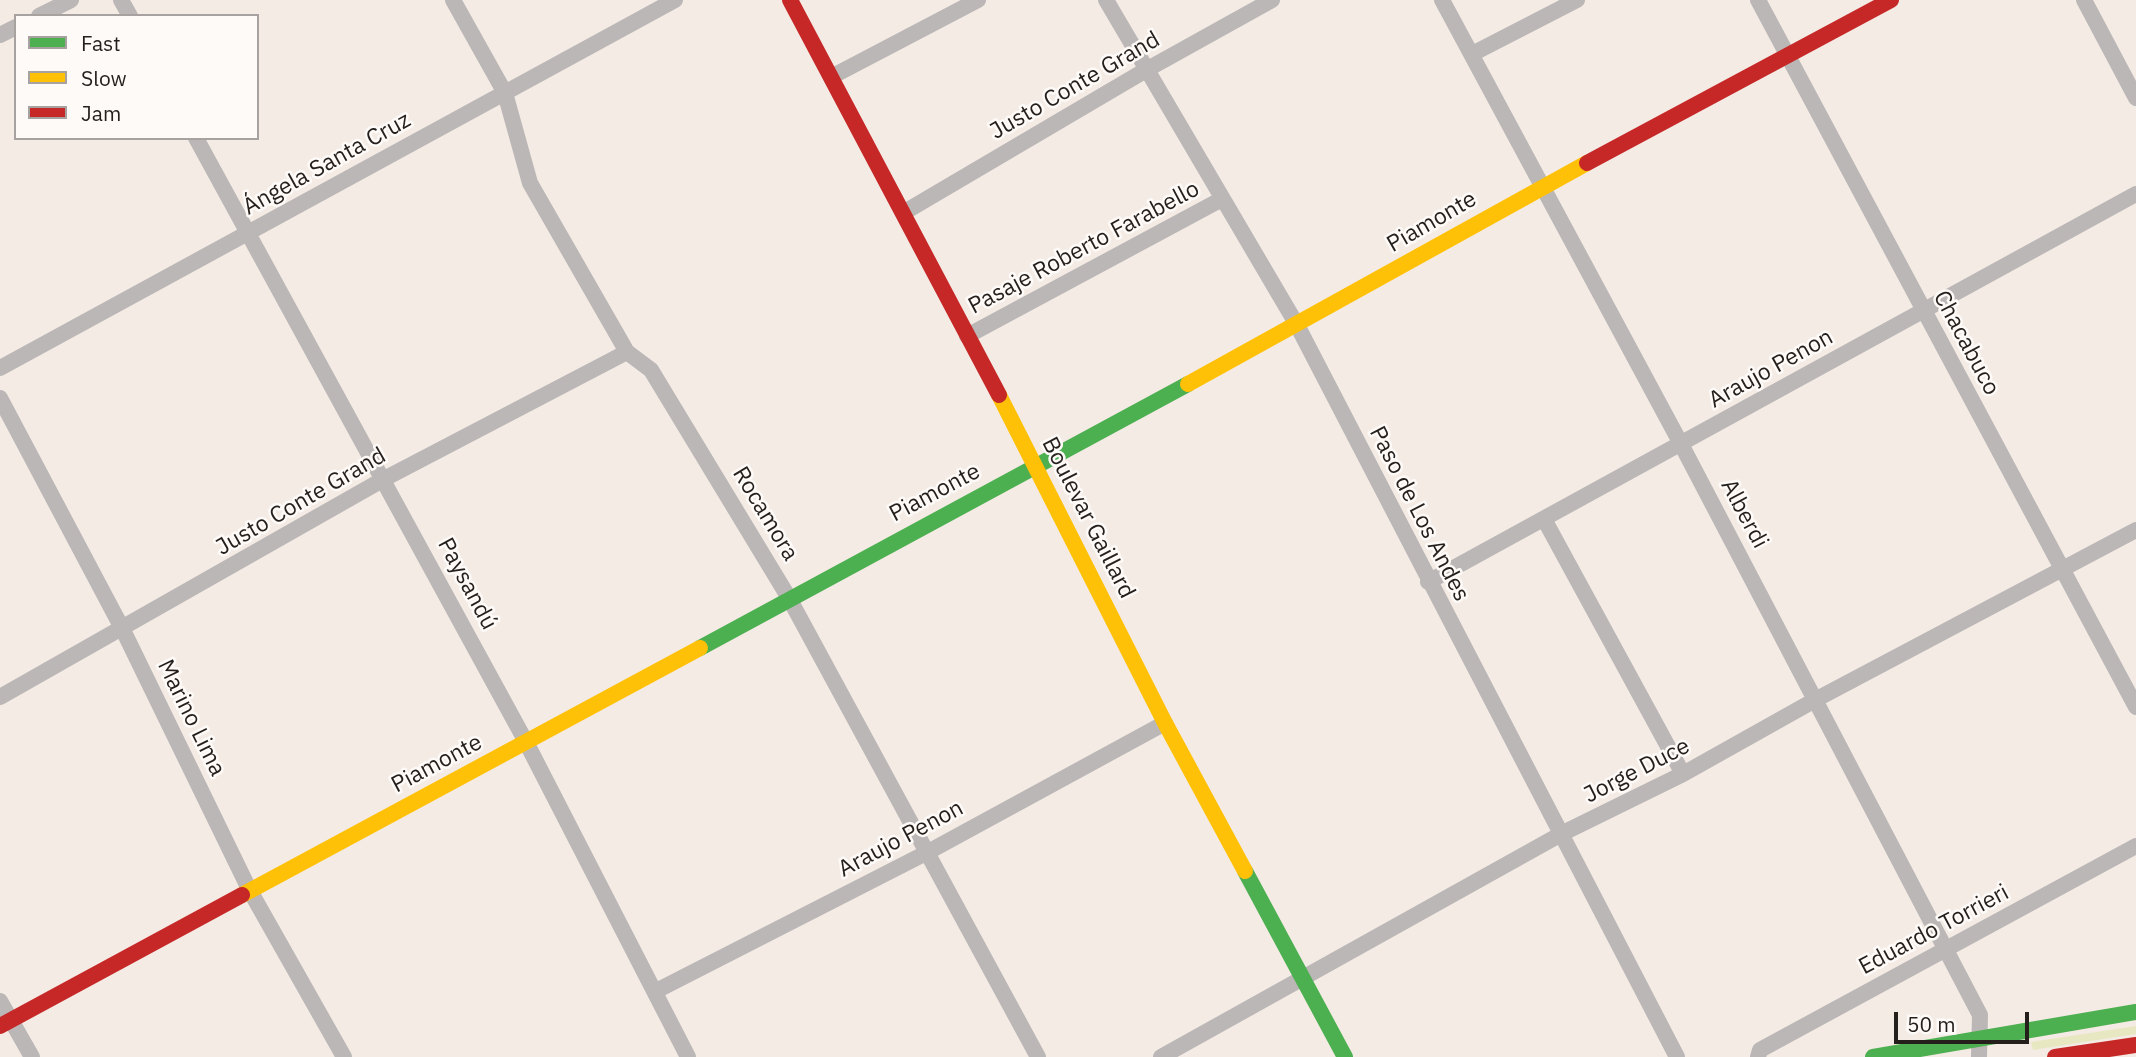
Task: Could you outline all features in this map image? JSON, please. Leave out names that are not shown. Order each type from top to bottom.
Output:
[{"type":"street","points":[[43,14],[71,0]]},
{"type":"street","name":"Rocamora","points":[[453,0],[505,93],[530,183],[627,352],[651,370],[789,598],[1038,1057]]},
{"type":"street","name":"Ángela Santa Cruz","points":[[0,368],[675,0]]},
{"type":"street","name":"Boulevar Gaillard","points":[[790,0],[1036,465],[1165,723],[1345,1057]]},
{"type":"street","points":[[831,77],[978,0]]},
{"type":"street","name":"Paso de Los Andes","points":[[1106,0],[1297,325],[1428,582],[1563,833],[1677,1057]]},
{"type":"street","name":"Justo Conte Grand","points":[[903,213],[1146,70],[1272,0]]},
{"type":"street","name":"Alberdi","points":[[1442,0],[1681,444],[1980,1015],[1979,1057]]},
{"type":"street","points":[[1472,54],[1577,0]]},
{"type":"street","name":"Chacabuco","points":[[1758,0],[2136,707]]},
{"type":"street","name":"Piamonte","points":[[5,1023],[1297,325],[1542,187],[1891,0]]},
{"type":"street","points":[[2084,0],[2136,98]]},
{"type":"street","name":"Paysandú","points":[[197,140],[526,742],[688,1057]]},
{"type":"street","name":"Araujo Penon","points":[[1428,582],[2136,194]]},
{"type":"street","name":"Pasaje Roberto Farabello","points":[[967,336],[1222,199]]},
{"type":"street","name":"Justo Conte Grand","points":[[0,697],[123,630],[384,479],[627,352]]},
{"type":"street","name":"Marino Lima","points":[[0,398],[123,630],[249,889],[344,1057]]},
{"type":"street","points":[[1544,519],[1683,774]]},
{"type":"street","name":"Jorge Duce","points":[[1161,1057],[1563,833],[1683,774],[1815,700],[2136,530]]},
{"type":"street","name":"Araujo Penon","points":[[656,991],[928,852],[1165,723]]},
{"type":"street","name":"Eduardo Torrieri","points":[[1758,1057],[1760,1050],[2136,846]]},
{"type":"street","points":[[0,1001],[5,1023],[32,1057]]},
{"type":"street","points":[[1873,1057],[1980,1036],[2136,1012]]},
{"type":"street","points":[[2055,1057],[2136,1045]]},
{"type":"green space","points":[[2136,1026],[2136,1034],[2033,1050],[2031,1042]]},
{"type":"traffic: fast","points":[[700,648],[1188,384]]},
{"type":"traffic: fast","points":[[1245,871],[1345,1057]]},
{"type":"traffic: fast","points":[[1873,1057],[2136,1012]]},
{"type":"traffic: slow","points":[[1188,384],[1587,163]]},
{"type":"traffic: slow","points":[[999,395],[1165,723],[1245,871]]},
{"type":"traffic: slow","points":[[242,895],[700,648]]},
{"type":"traffic: jam","points":[[790,0],[999,395]]},
{"type":"traffic: jam","points":[[1587,163],[1891,0]]},
{"type":"traffic: jam","points":[[0,1026],[242,895]]},
{"type":"traffic: jam","points":[[2055,1057],[2136,1045]]}]
